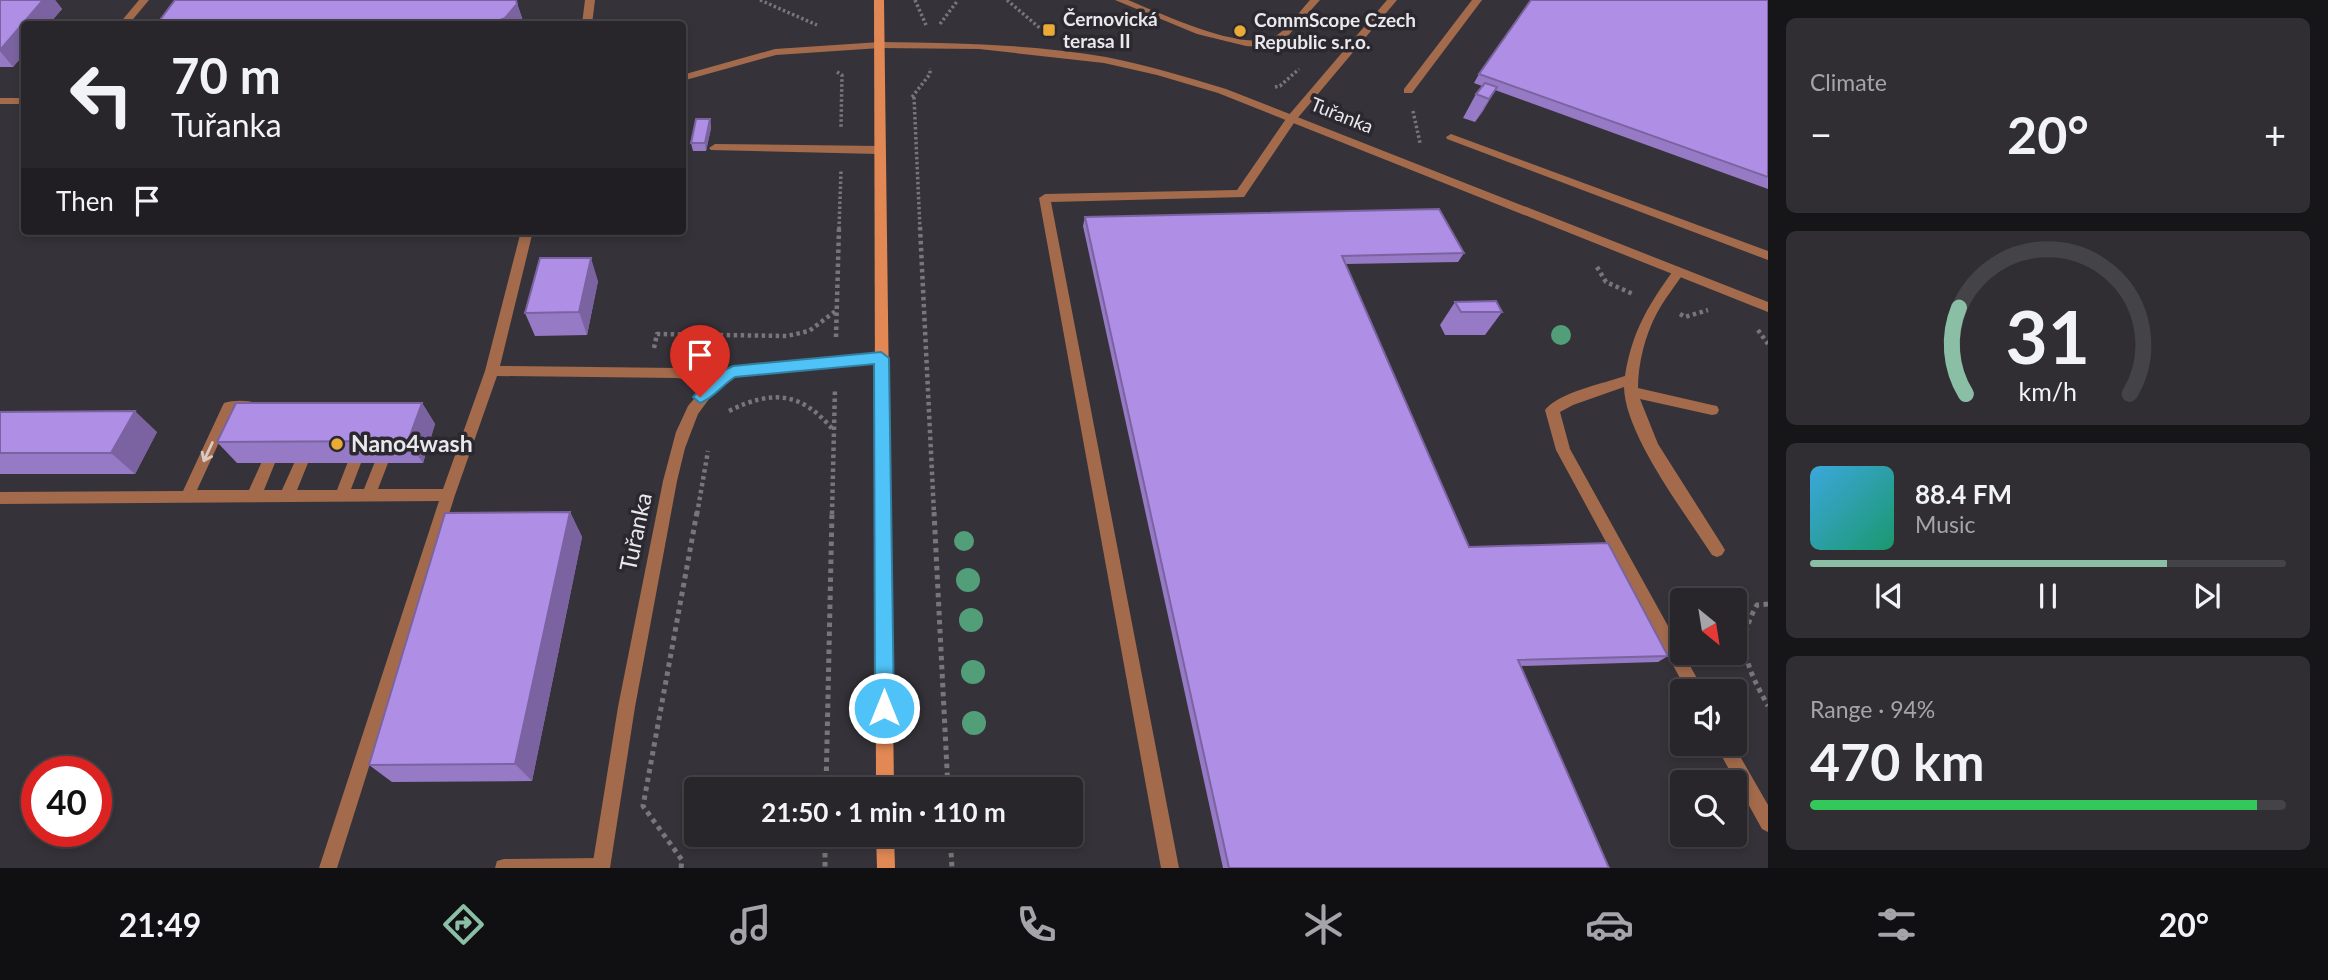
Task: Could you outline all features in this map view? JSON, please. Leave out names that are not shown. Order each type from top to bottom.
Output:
[{"type":"street","points":[[126,21],[144,0]]},
{"type":"street","points":[[587,21],[590,0]]},
{"type":"street","points":[[879,0],[885,777]]},
{"type":"street","points":[[1120,0],[1231,42],[1259,46],[1278,40],[1315,0]]},
{"type":"street","points":[[1170,868],[1045,198],[1240,194],[1292,118],[1392,0]]},
{"type":"street","points":[[1408,91],[1477,0]]},
{"type":"street","name":"Tuřanka","points":[[686,77],[775,52],[880,45],[979,46],[1104,60],[1186,79],[1292,118],[1768,307]]},
{"type":"street","points":[[0,101],[21,101]]},
{"type":"street","points":[[1451,137],[1768,256]]},
{"type":"street","points":[[715,148],[879,150]]},
{"type":"street","points":[[328,868],[448,495],[492,371],[526,235]]},
{"type":"street","points":[[1679,271],[1648,318],[1631,385],[1637,415],[1650,442],[1717,550]]},
{"type":"street","name":"Tuřanka","points":[[601,867],[629,684],[676,456],[689,418],[700,397],[733,372],[746,369],[881,358]]},
{"type":"street","points":[[492,371],[691,376],[710,388]]},
{"type":"street","points":[[1689,679],[1563,450],[1552,410],[1568,401],[1631,385],[1712,410]]},
{"type":"street","points":[[187,496],[229,407],[268,407]]},
{"type":"street","points":[[254,496],[268,463]]},
{"type":"street","points":[[287,496],[301,463]]},
{"type":"street","points":[[342,495],[354,463]]},
{"type":"street","points":[[369,495],[381,463]]},
{"type":"street","points":[[0,498],[448,495]]},
{"type":"street","points":[[1731,756],[1768,823]]},
{"type":"street","points":[[885,847],[886,868]]},
{"type":"street","points":[[504,868],[601,867]]},
{"type":"path","points":[[760,0],[830,31],[834,47],[834,70],[842,75],[826,777]]},
{"type":"path","points":[[915,0],[925,19]]},
{"type":"path","points":[[940,24],[958,0]]},
{"type":"path","points":[[1006,0],[1042,29]]},
{"type":"path","points":[[930,74],[938,70]]},
{"type":"path","points":[[1408,91],[1426,171]]},
{"type":"path","points":[[914,97],[947,777]]},
{"type":"path","points":[[1590,261],[1599,269],[1606,282],[1685,317],[1706,310],[1715,312]]},
{"type":"path","points":[[650,373],[657,334],[787,336],[809,331],[837,310]]},
{"type":"path","points":[[1768,332],[1755,327],[1768,344]]},
{"type":"path","points":[[726,412],[761,397],[783,396],[801,401],[815,410],[834,432]]},
{"type":"path","points":[[681,868],[682,860],[643,806],[710,442]]},
{"type":"path","points":[[1768,604],[1757,605],[1745,621],[1744,649],[1751,674],[1768,706]]},
{"type":"path","points":[[825,847],[825,868]]},
{"type":"path","points":[[951,847],[952,868]]},
{"type":"building","points":[[0,0],[43,0],[25,21],[21,21],[21,26],[0,50]]},
{"type":"building","points":[[175,0],[516,0],[517,4],[505,18],[498,21],[159,21]]},
{"type":"building","points":[[1531,0],[1768,0],[1768,177],[1479,74]]},
{"type":"building","points":[[1485,83],[1497,87],[1489,99],[1476,94]]},
{"type":"building","points":[[696,119],[710,119],[705,143],[691,143]]},
{"type":"building","points":[[1439,209],[1464,253],[1342,256],[1469,547],[1608,543],[1668,656],[1518,660],[1609,868],[1229,868],[1085,217]]},
{"type":"building","points":[[540,258],[591,258],[579,312],[525,313]]},
{"type":"building","points":[[1496,301],[1502,312],[1461,312],[1455,302]]},
{"type":"building","points":[[236,403],[422,403],[408,441],[217,442]]},
{"type":"building","points":[[135,411],[111,453],[0,453],[0,412]]},
{"type":"building","points":[[570,512],[515,764],[369,765],[445,513]]},
{"type":"place","name":"Černovická terasa II","points":[[1049,30]]},
{"type":"place","name":"CommScope Czech Republic s.r.o.","points":[[1240,31]]},
{"type":"place","name":"Nano4wash","points":[[337,444]]},
{"type":"route","points":[[700,397],[720,379],[746,369],[881,358],[884,708]]}]
